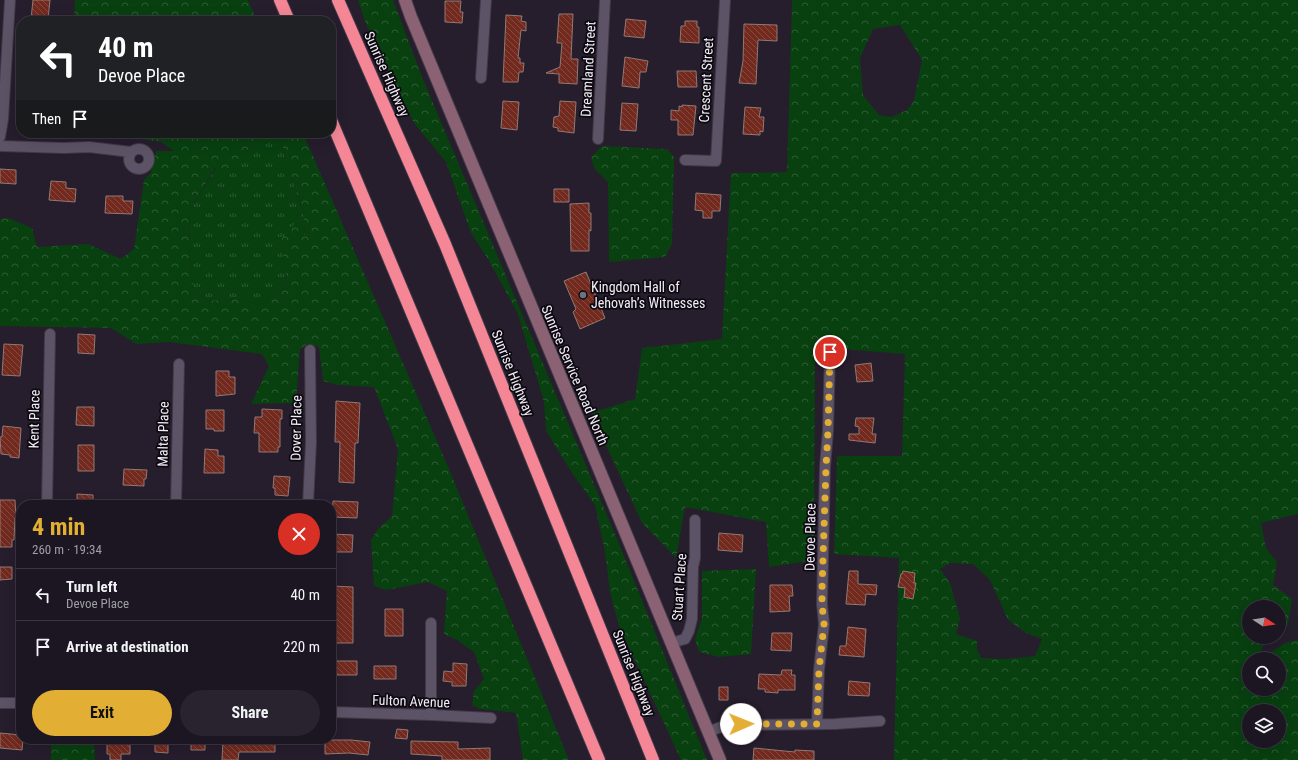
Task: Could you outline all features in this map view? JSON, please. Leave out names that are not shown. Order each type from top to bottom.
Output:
[{"type":"highway","points":[[280,0],[287,16]]},
{"type":"highway","name":"Sunrise Highway","points":[[338,0],[444,244],[653,760]]},
{"type":"highway","points":[[336,132],[599,760]]},
{"type":"street","points":[[0,137],[3,119],[10,0]]},
{"type":"street","name":"Sunrise Service Road North","points":[[405,0],[720,760]]},
{"type":"street","points":[[482,78],[486,0]]},
{"type":"street","name":"Dreamland Street","points":[[598,139],[605,0]]},
{"type":"street","name":"Crescent Street","points":[[685,160],[716,161],[724,0]]},
{"type":"street","points":[[0,146],[57,148],[89,147],[131,152]]},
{"type":"street","name":"Kent Place","points":[[47,500],[50,334]]},
{"type":"street","name":"Dover Place","points":[[308,500],[311,442],[310,350]]},
{"type":"street","name":"Devoe Place","points":[[817,724],[819,670],[824,624],[822,589],[830,352]]},
{"type":"street","name":"Malta Place","points":[[176,500],[179,364]]},
{"type":"street","name":"Stuart Place","points":[[671,643],[685,639],[690,631],[692,619],[693,567],[695,558],[695,520]]},
{"type":"street","points":[[431,622],[431,714]]},
{"type":"street","points":[[0,703],[16,703]]},
{"type":"street","name":"Fulton Avenue","points":[[336,712],[431,714],[491,718]]},
{"type":"street","points":[[708,732],[726,725],[817,724],[880,721]]},
{"type":"green space","points":[[75,0],[248,0],[255,16],[74,16]]},
{"type":"green space","points":[[358,0],[393,0],[422,77],[615,534],[707,760],[681,760],[619,626],[610,592],[605,552],[595,505],[574,476],[546,431],[544,402],[518,314],[488,259],[471,233],[446,162],[414,123],[366,24]]},
{"type":"green space","points":[[792,0],[1298,0],[1298,514],[1261,523],[1266,548],[1277,562],[1273,585],[1292,599],[1288,625],[1286,627],[1286,600],[1242,600],[1242,644],[1264,644],[1260,652],[1242,652],[1242,696],[1286,696],[1286,652],[1272,652],[1286,643],[1298,640],[1298,760],[894,760],[899,558],[834,554],[837,456],[902,456],[905,354],[815,347],[814,560],[769,567],[766,522],[685,507],[676,558],[642,523],[591,413],[635,399],[642,348],[722,339],[731,173],[787,172]],"holes":[[[900,25],[922,60],[914,101],[907,110],[892,117],[879,115],[863,95],[860,58],[873,29]],[[950,563],[973,564],[990,580],[1008,620],[1026,633],[1042,639],[1035,656],[1006,659],[981,658],[977,649],[977,641],[956,634],[960,618],[950,583],[940,569]]]},
{"type":"green space","points":[[133,138],[256,138],[246,153],[230,171],[215,168],[190,209],[189,246],[193,287],[206,301],[238,299],[259,305],[288,288],[281,240],[296,222],[305,236],[303,211],[286,161],[281,140],[279,138],[305,138],[449,469],[569,760],[523,760],[516,713],[480,709],[472,705],[474,691],[484,679],[474,652],[457,640],[444,634],[447,591],[428,582],[386,590],[374,586],[371,540],[378,529],[392,516],[398,449],[374,387],[338,385],[323,381],[319,347],[308,344],[300,349],[296,403],[251,404],[269,366],[262,354],[169,342],[136,344],[111,328],[0,326],[0,219],[9,218],[32,228],[37,247],[88,244],[121,259],[134,249],[144,180],[151,172],[156,151],[174,151],[161,142]]},
{"type":"green space","points":[[256,138],[279,138],[281,140],[286,161],[303,211],[305,238],[281,240],[288,288],[259,305],[238,299],[206,301],[193,287],[189,246],[190,209],[216,168],[246,153]]},
{"type":"green space","points":[[602,146],[667,149],[674,157],[672,244],[665,257],[609,262],[608,182],[594,168],[591,157]]},
{"type":"green space","points":[[756,569],[751,654],[719,657],[699,652],[695,639],[702,618],[702,571]]},
{"type":"green space","points":[[51,744],[94,744],[95,760],[51,760]]},
{"type":"building","points":[[33,0],[50,0],[48,16],[31,16]]},
{"type":"building","points":[[445,1],[461,1],[460,12],[463,12],[462,23],[445,22]]},
{"type":"building","points":[[559,14],[573,14],[571,59],[578,59],[577,84],[559,83],[559,74],[546,73],[560,67],[562,43],[557,43]]},
{"type":"building","points":[[506,15],[522,16],[521,21],[526,22],[526,31],[521,30],[518,58],[520,58],[520,63],[524,63],[523,72],[519,72],[518,82],[503,82]]},
{"type":"building","points":[[626,19],[646,21],[644,38],[624,36]]},
{"type":"building","points":[[685,21],[697,21],[697,27],[699,27],[699,43],[680,42],[681,26],[685,26]]},
{"type":"building","points":[[744,24],[777,25],[777,41],[758,40],[756,84],[739,83],[743,61]]},
{"type":"building","points":[[625,57],[648,61],[646,72],[640,72],[639,88],[622,86]]},
{"type":"building","points":[[677,71],[696,71],[697,87],[678,87]]},
{"type":"building","points":[[503,101],[519,102],[517,130],[501,128]]},
{"type":"building","points":[[560,101],[576,102],[574,133],[558,131],[558,128],[553,127],[554,117],[559,116]]},
{"type":"building","points":[[622,103],[638,104],[636,131],[620,130]]},
{"type":"building","points":[[682,105],[696,106],[693,135],[678,135],[678,120],[671,120],[671,110],[679,111],[679,106],[682,107]]},
{"type":"building","points":[[745,107],[761,108],[759,117],[764,117],[763,132],[760,131],[760,135],[743,134]]},
{"type":"building","points":[[0,169],[16,170],[16,184],[0,183]]},
{"type":"building","points":[[51,181],[66,182],[66,188],[76,189],[75,202],[49,200]]},
{"type":"building","points":[[554,189],[569,189],[569,202],[554,202]]},
{"type":"building","points":[[696,193],[721,195],[720,211],[712,211],[712,218],[703,218],[703,211],[695,210]]},
{"type":"building","points":[[106,196],[123,196],[123,201],[133,201],[132,214],[105,213]]},
{"type":"building","points":[[589,203],[589,213],[591,213],[591,231],[589,230],[589,251],[571,251],[570,204]]},
{"type":"building","name":"Kingdom Hall of Jehovah’s Witnesses","points":[[586,272],[605,318],[580,329],[573,312],[576,309],[564,281]]},
{"type":"building","points":[[78,334],[95,335],[94,354],[78,353]]},
{"type":"building","points":[[4,344],[23,345],[20,376],[2,375]]},
{"type":"building","points":[[871,363],[873,381],[857,382],[855,365]]},
{"type":"building","points":[[216,371],[229,371],[229,377],[235,377],[235,394],[216,396]]},
{"type":"building","points":[[336,401],[360,403],[358,443],[355,443],[354,483],[339,482],[340,442],[335,442]]},
{"type":"building","points":[[77,407],[94,407],[94,426],[76,425]]},
{"type":"building","points":[[262,409],[282,410],[282,419],[280,419],[280,447],[278,447],[278,452],[259,452],[259,433],[254,433],[255,417],[262,417]]},
{"type":"building","points":[[206,410],[224,410],[224,431],[206,429]]},
{"type":"building","points":[[856,418],[874,418],[872,434],[876,434],[875,443],[849,440],[849,434],[859,434],[859,427],[855,426]]},
{"type":"building","points":[[3,426],[21,428],[19,458],[1,454],[0,437],[2,437]]},
{"type":"building","points":[[78,445],[94,445],[94,471],[78,471]]},
{"type":"building","points":[[205,449],[218,450],[218,456],[224,456],[224,473],[204,473]]},
{"type":"building","points":[[124,469],[147,470],[146,479],[144,479],[144,486],[123,485]]},
{"type":"building","points":[[274,476],[290,477],[288,496],[275,495],[275,488],[273,488]]},
{"type":"building","points":[[77,494],[93,495],[93,500],[77,500]]},
{"type":"building","points":[[0,500],[15,500],[16,518],[12,547],[0,547]]},
{"type":"building","points":[[336,501],[358,502],[357,518],[336,517]]},
{"type":"building","points":[[719,533],[743,535],[742,552],[718,550]]},
{"type":"building","points":[[336,534],[353,535],[352,552],[336,552]]},
{"type":"building","points":[[0,567],[12,567],[12,579],[0,580]]},
{"type":"building","points":[[849,571],[858,571],[858,584],[877,585],[876,595],[866,594],[865,605],[846,604]]},
{"type":"building","points":[[903,571],[915,573],[914,583],[916,583],[913,599],[904,597],[905,588],[898,587]]},
{"type":"building","points":[[770,585],[792,585],[793,596],[789,596],[790,611],[770,612]]},
{"type":"building","points":[[336,586],[353,587],[353,643],[336,643]]},
{"type":"building","points":[[385,609],[403,609],[403,636],[385,636]]},
{"type":"building","points":[[848,627],[866,629],[864,657],[839,655],[840,646],[846,646]]},
{"type":"building","points":[[772,633],[792,633],[791,651],[771,650]]},
{"type":"building","points":[[336,661],[357,661],[357,675],[336,675]]},
{"type":"building","points":[[453,663],[467,664],[466,686],[452,686],[452,682],[443,681],[444,671],[453,672]]},
{"type":"building","points":[[374,666],[396,666],[396,679],[374,679]]},
{"type":"building","points":[[782,670],[792,670],[791,675],[795,675],[795,690],[778,690],[778,693],[765,692],[765,689],[758,689],[759,674],[781,675]]},
{"type":"building","points":[[849,681],[870,683],[869,696],[848,695]]},
{"type":"building","points":[[719,687],[728,687],[728,700],[719,700]]},
{"type":"building","points":[[397,729],[408,730],[407,739],[395,738]]},
{"type":"building","points":[[0,733],[16,735],[16,744],[23,744],[22,750],[0,748]]},
{"type":"building","points":[[336,740],[370,742],[368,755],[349,753],[325,754],[325,744],[336,744]]},
{"type":"building","points":[[411,741],[458,742],[458,749],[490,748],[490,760],[442,760],[442,756],[411,754]]},
{"type":"building","points":[[107,744],[130,744],[130,754],[121,754],[121,760],[110,760],[110,754],[107,754]]},
{"type":"building","points":[[155,744],[168,744],[168,753],[155,752]]},
{"type":"building","points":[[191,744],[205,744],[205,750],[191,750]]},
{"type":"building","points":[[223,744],[275,744],[275,752],[239,752],[238,760],[222,760]]},
{"type":"building","points":[[754,748],[795,752],[795,750],[814,751],[814,760],[753,760]]},
{"type":"place","name":"Kingdom Hall of Jehovah’s Witnesses","points":[[583,295]]},
{"type":"route","points":[[741,724],[817,724],[819,670],[824,624],[822,589],[830,352]]}]
